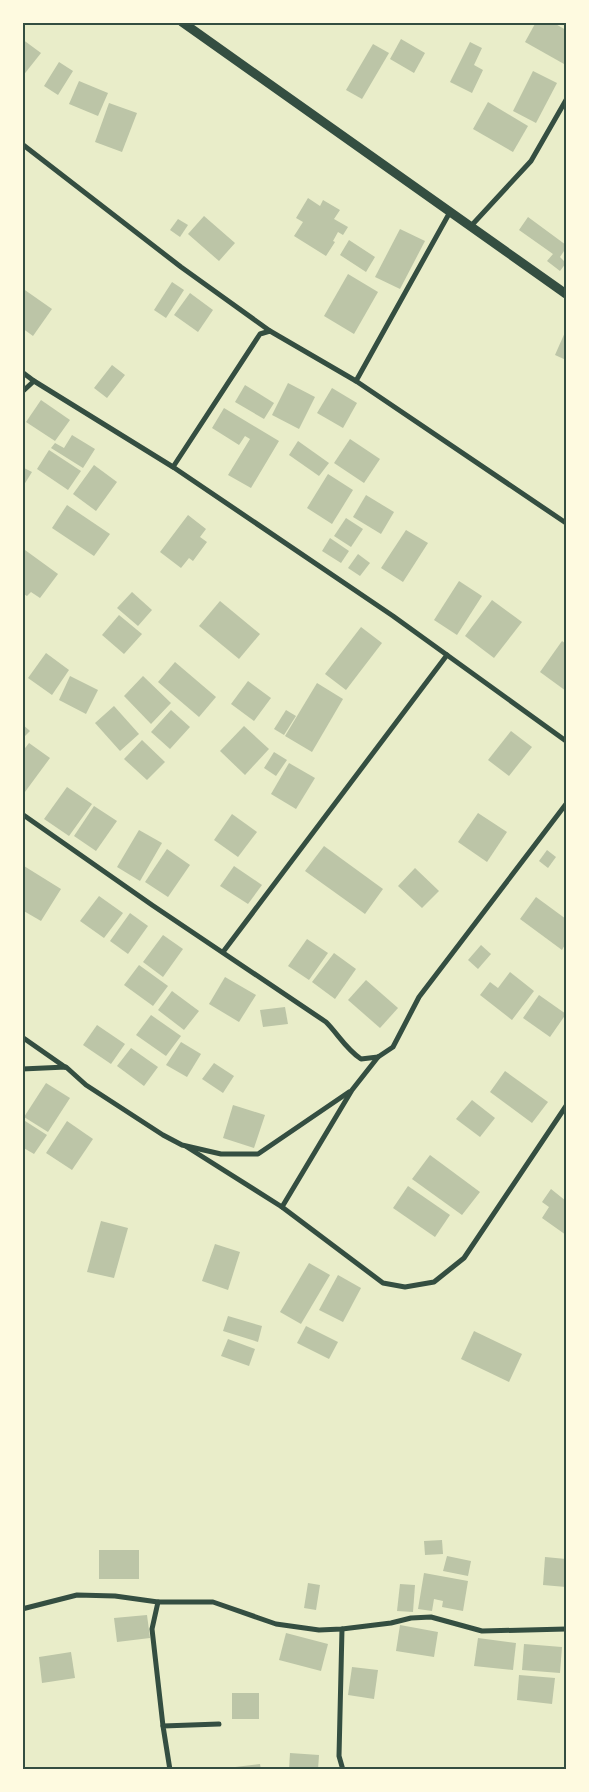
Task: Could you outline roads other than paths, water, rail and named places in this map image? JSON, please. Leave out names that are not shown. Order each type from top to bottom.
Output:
[{"type":"street","points":[[182,22],[566,294]]},
{"type":"street","points":[[471,226],[531,161],[566,100]]},
{"type":"street","points":[[22,144],[181,267],[270,330],[356,381],[566,523]]},
{"type":"street","points":[[356,381],[450,212]]},
{"type":"street","points":[[173,467],[260,334],[270,330]]},
{"type":"street","points":[[22,372],[173,467],[393,616],[566,741]]},
{"type":"street","points":[[22,392],[34,381]]},
{"type":"street","points":[[223,952],[447,655]]},
{"type":"street","points":[[282,1207],[352,1090],[378,1057],[393,1047],[419,997],[566,804]]},
{"type":"street","points":[[22,814],[326,1022],[340,1036],[348,1050],[361,1059],[378,1057]]},
{"type":"street","points":[[22,1037],[66,1067],[86,1085],[163,1135],[282,1207],[383,1283],[405,1287],[434,1282],[464,1258],[566,1106]]},
{"type":"street","points":[[22,1069],[66,1067]]},
{"type":"street","points":[[182,1145],[221,1154],[258,1154],[352,1090]]},
{"type":"street","points":[[22,1610],[78,1594],[115,1596],[158,1602],[213,1602],[276,1624],[319,1630],[342,1630],[391,1623],[410,1618],[431,1617],[482,1631],[566,1629]]},
{"type":"street","points":[[158,1602],[152,1629],[170,1770]]},
{"type":"street","points":[[342,1630],[339,1756],[344,1770]]},
{"type":"street","points":[[163,1726],[218,1724]]}]
